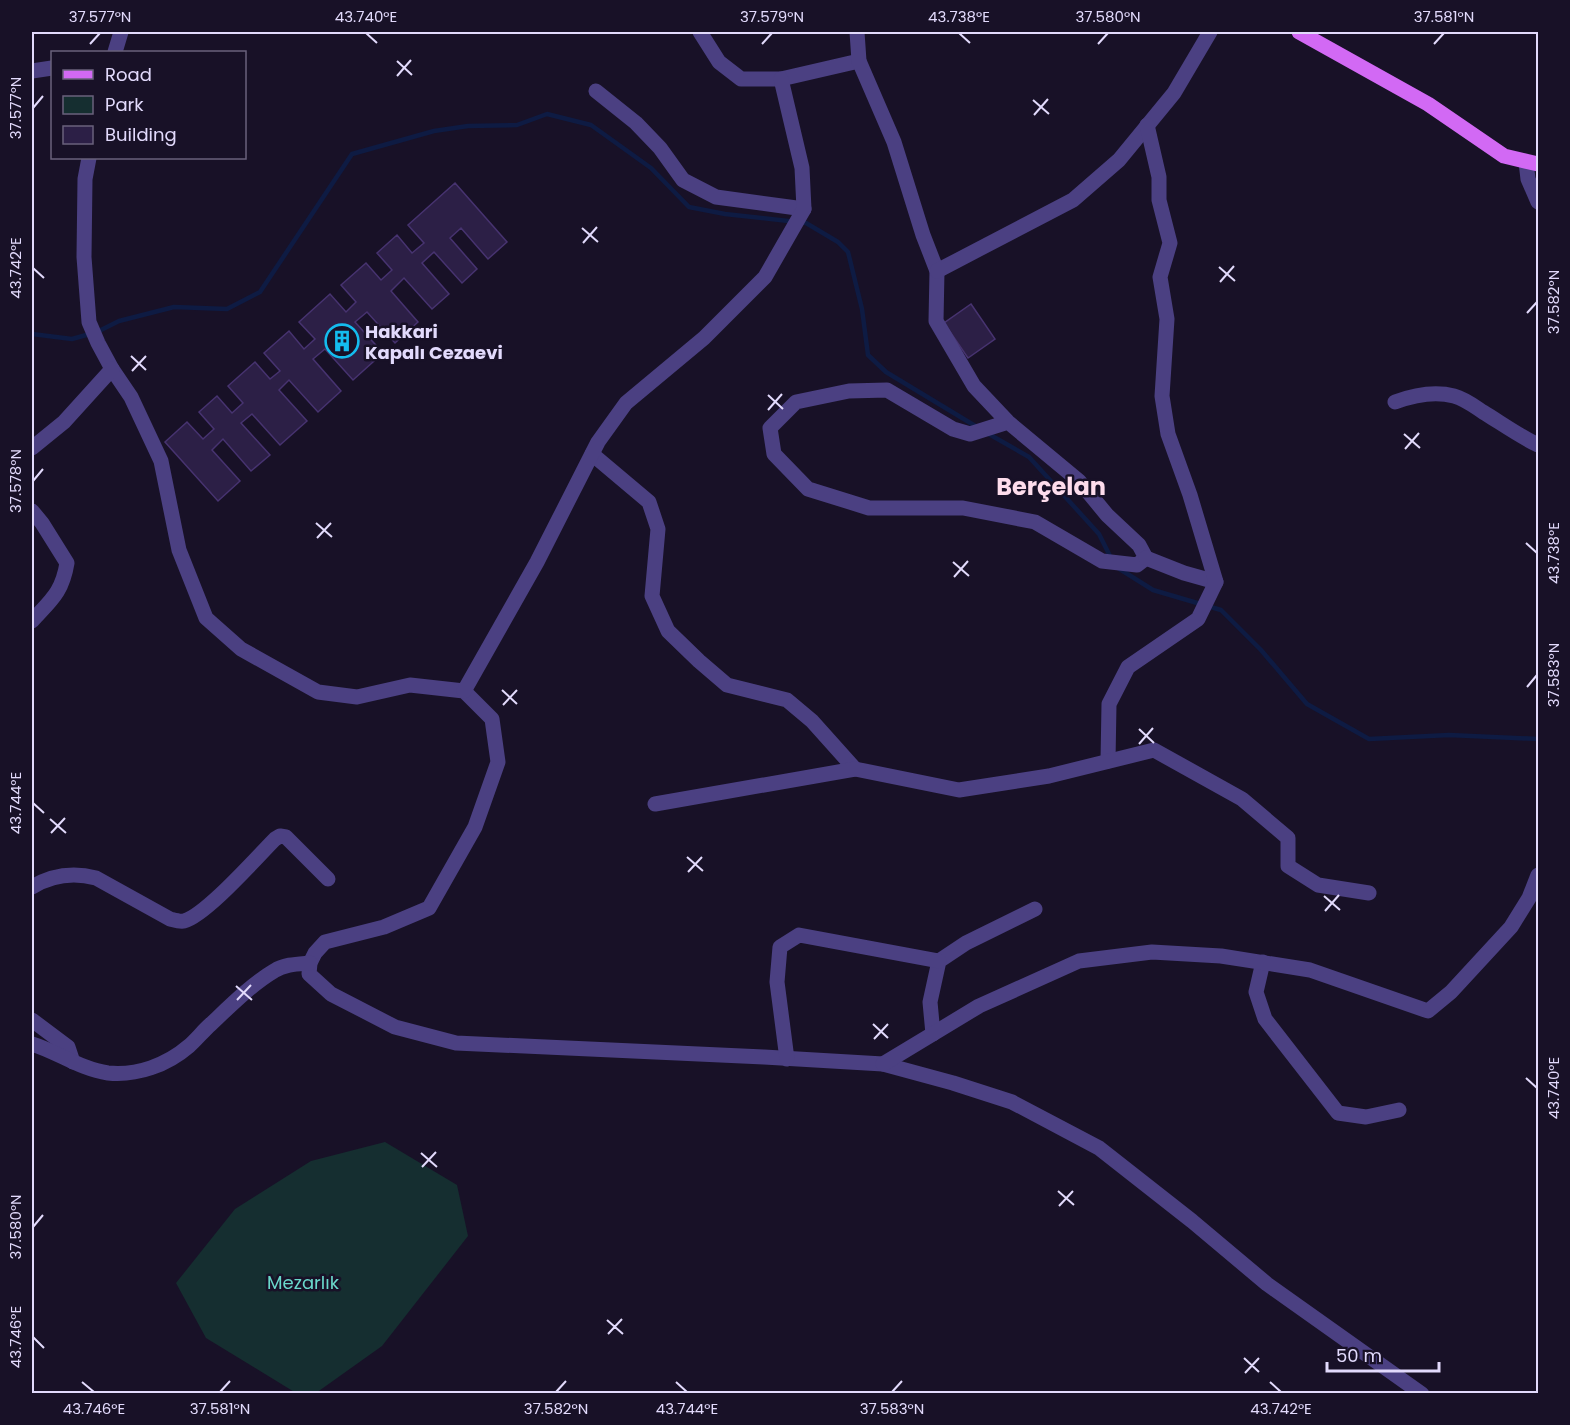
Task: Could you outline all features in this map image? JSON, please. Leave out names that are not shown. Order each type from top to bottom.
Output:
[{"type":"main road","points":[[1299,32],[1428,104],[1504,156],[1532,163]]},
{"type":"street","points":[[115,51],[121,32]]},
{"type":"street","points":[[700,32],[719,62],[741,79],[781,79],[859,61]]},
{"type":"street","points":[[857,32],[859,61],[894,142],[923,235],[937,271],[936,321],[974,386],[1008,422],[1079,481],[1107,515],[1139,545],[1146,558],[1184,573],[1216,582]]},
{"type":"street","points":[[937,271],[1073,200],[1119,160],[1174,93],[1210,32]]},
{"type":"street","points":[[32,71],[51,68]]},
{"type":"street","points":[[464,691],[537,561],[598,442],[627,403],[704,338],[765,277],[804,209],[802,168],[781,79]]},
{"type":"street","points":[[596,91],[644,131],[660,148],[683,180],[716,197],[804,209]]},
{"type":"street","points":[[1108,761],[1108,704],[1128,667],[1198,619],[1216,582],[1190,495],[1168,434],[1162,396],[1167,319],[1160,277],[1170,243],[1159,200],[1159,177],[1147,125]]},
{"type":"street","points":[[89,159],[85,179],[84,257],[89,322],[112,369],[131,397],[161,461],[179,550],[206,618],[241,649],[318,692],[357,697],[410,685],[464,691],[492,718],[498,762],[475,827],[429,908],[384,927],[325,942],[315,953],[310,963],[309,974],[331,994],[395,1027],[456,1043],[883,1064],[1012,1102],[1099,1148],[1267,1284],[1422,1394]]},
{"type":"street","points":[[1532,163],[1528,179],[1539,202]]},
{"type":"street","points":[[32,448],[64,422],[112,369]]},
{"type":"street","points":[[1008,422],[970,434],[953,429],[887,390],[849,391],[796,402],[770,428],[774,454],[808,489],[869,508],[963,508],[1035,522],[1102,561],[1137,565],[1146,558]]},
{"type":"street","points":[[1395,402],[1429,394],[1456,396],[1539,445]]},
{"type":"street","points":[[592,454],[649,502],[658,529],[652,596],[668,631],[727,685],[788,700],[812,721],[855,768]]},
{"type":"street","points":[[32,511],[67,563],[64,580],[56,595],[32,621]]},
{"type":"street","points":[[656,804],[855,768],[959,790],[1049,776],[1154,750],[1242,799],[1288,838],[1288,866],[1318,885],[1369,893]]},
{"type":"street","points":[[32,887],[61,875],[85,875],[96,878],[170,919],[182,922],[197,914],[224,891],[280,836],[286,837],[328,879]]},
{"type":"street","points":[[883,1064],[979,1006],[1079,961],[1152,952],[1221,956],[1310,970],[1428,1011],[1451,992],[1510,927],[1539,875]]},
{"type":"street","points":[[933,1034],[930,1002],[939,961],[966,943],[1035,909]]},
{"type":"street","points":[[787,1059],[777,982],[780,947],[799,935],[939,961]]},
{"type":"street","points":[[1263,962],[1256,992],[1265,1019],[1338,1113],[1366,1117],[1399,1110]]},
{"type":"street","points":[[32,1044],[88,1068],[110,1073],[135,1072],[161,1064],[176,1056],[275,970],[290,964],[310,963]]},
{"type":"street","points":[[32,1020],[68,1047],[73,1062]]},
{"type":"green space","name":"Mezarlık","points":[[385,1142],[457,1185],[468,1236],[382,1346],[316,1393],[296,1393],[206,1338],[176,1283],[235,1209],[311,1161]]},
{"type":"building","name":"Hakkari Kapalı Cezaevi","points":[[455,183],[507,242],[488,259],[461,228],[450,238],[477,269],[462,283],[434,252],[422,263],[449,294],[432,309],[404,278],[391,291],[418,322],[395,343],[367,312],[355,322],[383,353],[353,380],[325,349],[313,359],[341,391],[318,412],[289,380],[279,390],[307,421],[280,445],[252,414],[241,423],[270,455],[251,471],[223,439],[212,450],[240,481],[218,501],[165,442],[187,422],[203,439],[214,429],[199,412],[217,396],[232,413],[243,403],[228,386],[255,362],[270,379],[280,371],[264,353],[289,331],[304,349],[315,339],[299,322],[330,294],[346,312],[356,302],[341,285],[366,263],[381,280],[392,270],[377,253],[397,235],[412,253],[424,243],[408,225]]},
{"type":"building","points":[[971,304],[995,339],[968,358],[944,323]]},
{"type":"waterway","points":[[32,334],[72,339],[97,332],[119,321],[174,307],[227,309],[260,292],[352,154],[434,131],[468,126],[517,125],[547,114],[591,125],[651,168],[689,207],[725,214],[806,223],[838,242],[848,252],[862,309],[868,355],[886,372],[977,427]]},
{"type":"waterway","points":[[987,433],[1029,457],[1099,534],[1112,560]]},
{"type":"waterway","points":[[1118,568],[1153,590],[1221,610],[1261,650],[1307,704],[1369,739],[1449,735],[1538,739]]},
{"type":"place","name":"Hakkari Kapalı Cezaevi","points":[[342,341]]},
{"type":"district","name":"Berçelan","points":[[1051,486]]}]
